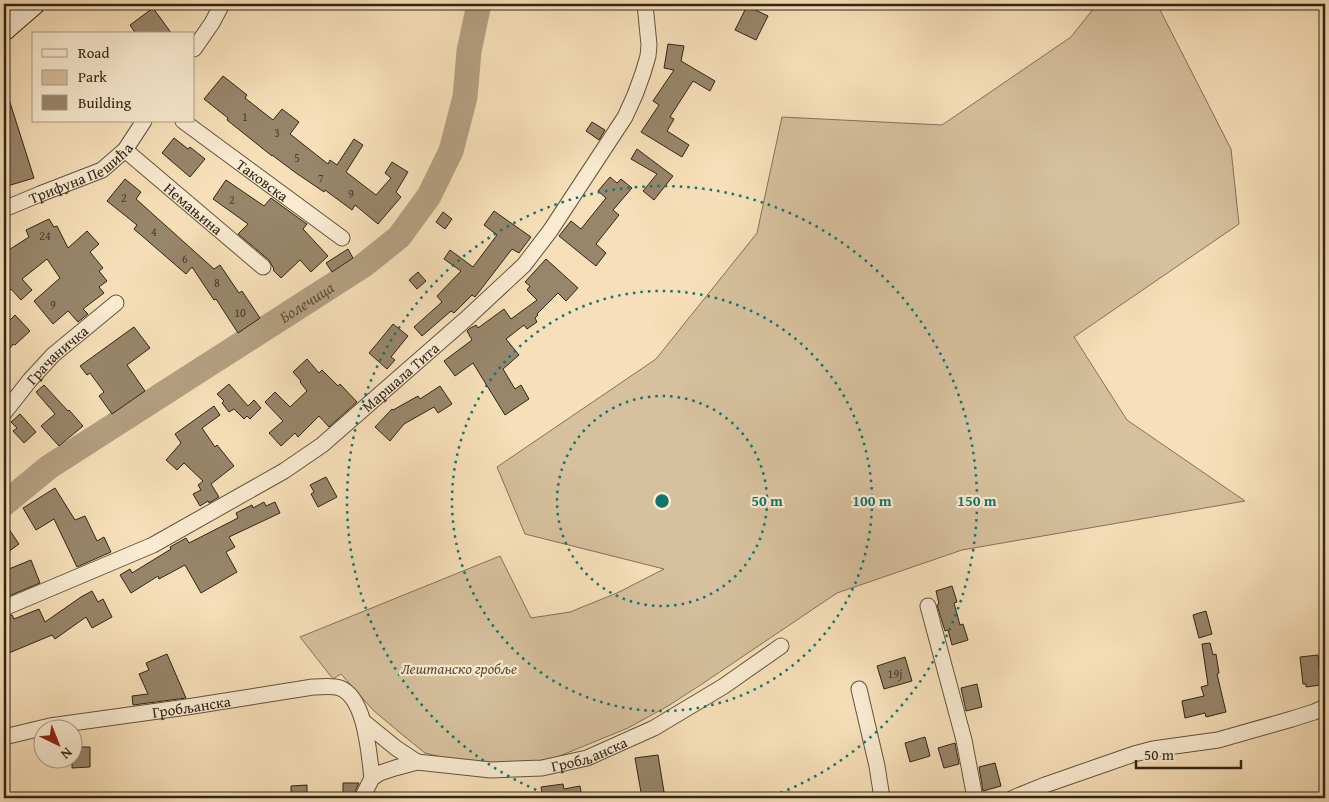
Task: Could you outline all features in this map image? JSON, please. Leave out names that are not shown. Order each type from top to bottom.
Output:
[{"type":"main road","points":[[4,30],[34,4]]},
{"type":"street","points":[[195,48],[212,23],[222,4]]},
{"type":"street","name":"Маршала Тита","points":[[4,608],[153,545],[284,471],[322,444],[466,319],[524,265],[550,231],[625,117],[635,95],[648,56],[649,36],[645,4]]},
{"type":"street","name":"Трифуна Пешића","points":[[4,209],[102,170],[125,150],[143,122]]},
{"type":"street","name":"Таковска","points":[[183,122],[342,238]]},
{"type":"street","name":"Немањина","points":[[125,150],[263,268]]},
{"type":"street","name":"Грачаничка","points":[[4,414],[30,380],[53,355],[116,303]]},
{"type":"street","points":[[928,606],[964,740],[975,798]]},
{"type":"street","name":"Гробљанска","points":[[4,737],[50,726],[328,686],[341,689],[357,705],[364,722],[372,778],[388,770],[417,762],[491,770],[542,768],[587,758],[654,728],[724,686],[781,646]]},
{"type":"street","points":[[859,689],[877,766],[882,798]]},
{"type":"street","points":[[1013,798],[1045,784],[1134,754],[1153,749],[1218,740],[1314,712],[1325,707]]},
{"type":"street","points":[[364,722],[417,762]]},
{"type":"street","points":[[362,798],[372,778]]},
{"type":"green space","name":"Лештанско гробље","points":[[1097,4],[1157,4],[1231,149],[1239,224],[1074,337],[1127,420],[1245,501],[962,550],[837,593],[668,706],[628,728],[545,762],[519,766],[458,761],[425,753],[373,710],[341,674],[333,679],[300,637],[500,556],[531,618],[570,612],[617,593],[664,569],[525,534],[497,467],[656,359],[757,233],[782,117],[942,125],[1071,37]]},
{"type":"building","points":[[747,6],[768,16],[756,40],[735,30]]},
{"type":"building","points":[[153,8],[171,32],[135,32],[130,25]]},
{"type":"building","points":[[668,44],[684,46],[681,61],[715,81],[710,91],[693,81],[670,117],[674,119],[667,131],[689,145],[682,157],[641,132],[659,105],[653,101],[674,70],[664,68]]},
{"type":"building","points":[[223,76],[247,95],[245,98],[273,120],[282,109],[299,122],[290,134],[328,164],[330,160],[337,165],[354,139],[363,145],[346,172],[376,195],[391,178],[385,173],[392,162],[408,172],[396,192],[401,197],[378,224],[355,205],[352,210],[325,190],[324,192],[296,173],[227,120],[228,118],[204,99]]},
{"type":"building","points":[[4,90],[6,90],[34,178],[4,187]]},
{"type":"building","points":[[592,122],[605,130],[599,140],[586,131]]},
{"type":"building","points":[[174,138],[188,149],[190,147],[205,159],[190,177],[162,153]]},
{"type":"building","points":[[637,149],[673,176],[654,200],[643,191],[657,174],[631,159]]},
{"type":"building","points":[[610,177],[617,183],[621,179],[632,188],[613,210],[619,215],[596,244],[606,253],[596,266],[559,236],[571,221],[581,229],[606,198],[598,191]]},
{"type":"building","points":[[125,179],[141,192],[136,199],[214,269],[220,265],[239,293],[242,291],[260,318],[238,333],[192,267],[186,274],[134,229],[137,225],[107,201]]},
{"type":"building","points":[[226,180],[264,206],[271,198],[307,224],[303,229],[328,256],[311,272],[300,260],[281,278],[273,270],[269,260],[238,234],[248,224],[213,199]]},
{"type":"building","points":[[494,211],[531,237],[519,253],[512,249],[475,297],[472,295],[454,313],[451,311],[422,336],[414,327],[442,302],[437,296],[461,271],[444,259],[450,250],[473,267],[497,235],[484,225]]},
{"type":"building","points":[[443,212],[452,219],[445,229],[436,222]]},
{"type":"building","points":[[49,219],[54,227],[57,226],[68,248],[87,231],[99,244],[90,252],[103,268],[99,271],[107,281],[99,287],[104,293],[83,309],[88,314],[78,322],[68,311],[53,324],[34,301],[60,278],[47,259],[22,279],[32,290],[21,300],[11,289],[4,296],[4,253],[29,237],[26,230]]},
{"type":"building","points":[[348,249],[353,258],[332,272],[326,263]]},
{"type":"building","points":[[546,259],[578,288],[566,301],[558,293],[537,314],[535,318],[537,322],[527,329],[524,325],[506,339],[519,355],[503,369],[515,389],[521,385],[529,399],[505,415],[473,363],[455,376],[444,361],[472,340],[467,331],[469,329],[476,325],[478,328],[504,309],[511,319],[537,300],[527,290],[530,286],[525,282]]},
{"type":"building","points":[[418,272],[426,281],[417,289],[409,280]]},
{"type":"building","points":[[15,315],[30,331],[15,345],[13,344],[4,357],[4,326]]},
{"type":"building","points":[[393,324],[408,336],[391,357],[395,360],[387,369],[369,353]]},
{"type":"building","points":[[134,327],[150,348],[127,365],[145,391],[112,414],[99,396],[104,392],[90,373],[87,375],[80,366]]},
{"type":"building","points":[[307,359],[319,373],[322,370],[338,386],[340,384],[357,402],[329,427],[319,416],[298,437],[295,433],[281,446],[269,433],[283,421],[265,402],[275,392],[290,407],[307,391],[293,372]]},
{"type":"building","points":[[229,384],[248,406],[254,400],[261,408],[250,419],[247,416],[244,419],[234,409],[229,412],[222,403],[224,401],[217,394]]},
{"type":"building","points":[[44,385],[83,426],[59,446],[41,426],[55,414],[36,392]]},
{"type":"building","points":[[440,386],[452,404],[438,413],[434,407],[404,424],[390,441],[375,427],[392,409],[418,396],[420,399]]},
{"type":"building","points":[[214,406],[220,415],[202,428],[215,447],[217,445],[234,466],[211,484],[219,497],[200,506],[193,494],[201,490],[198,485],[203,481],[184,463],[177,470],[166,460],[181,443],[175,434]]},
{"type":"building","points":[[20,414],[36,432],[24,443],[13,431],[17,428],[11,422]]},
{"type":"building","points":[[326,477],[337,497],[318,507],[311,494],[314,492],[310,485]]},
{"type":"building","points":[[55,488],[75,520],[85,516],[97,541],[104,537],[111,552],[77,567],[54,519],[36,530],[23,508]]},
{"type":"building","points":[[264,502],[266,506],[275,502],[280,513],[229,537],[235,547],[226,552],[237,572],[201,593],[185,565],[159,579],[158,576],[131,593],[120,575],[130,569],[132,573],[186,538],[189,543],[238,518],[236,513],[252,505],[253,508]]},
{"type":"building","points":[[4,522],[19,544],[4,555]]},
{"type":"building","points":[[31,560],[40,583],[4,598],[4,571]]},
{"type":"building","points":[[952,586],[957,602],[954,603],[960,625],[963,624],[968,640],[952,645],[948,630],[945,631],[937,605],[939,604],[936,591]]},
{"type":"building","points":[[92,591],[98,602],[103,599],[112,617],[92,628],[86,617],[55,639],[52,635],[4,655],[4,617],[12,615],[14,619],[39,609],[45,622]]},
{"type":"building","points":[[1206,611],[1212,634],[1199,638],[1193,615]]},
{"type":"building","points":[[1210,643],[1213,655],[1216,654],[1219,673],[1217,674],[1226,712],[1206,717],[1205,713],[1185,718],[1182,701],[1204,696],[1201,687],[1208,685],[1202,644]]},
{"type":"building","points":[[167,654],[186,698],[133,705],[132,696],[148,694],[139,674],[149,670],[146,663]]},
{"type":"building","points":[[1318,655],[1321,685],[1306,687],[1306,684],[1303,684],[1300,657]]},
{"type":"building","points":[[905,657],[912,681],[884,689],[877,666]]},
{"type":"building","points":[[977,684],[982,707],[966,711],[961,688]]},
{"type":"building","points":[[925,737],[930,756],[910,762],[905,743]]},
{"type":"building","points":[[955,743],[959,764],[944,768],[938,748]]},
{"type":"building","points":[[82,747],[90,747],[90,767],[82,767]]},
{"type":"building","points":[[658,755],[665,798],[642,798],[635,758]]},
{"type":"building","points":[[995,763],[1001,786],[983,791],[979,767]]},
{"type":"building","points":[[343,783],[359,783],[353,796],[343,796]]},
{"type":"building","points":[[563,784],[564,789],[580,786],[582,798],[543,798],[541,787]]},
{"type":"building","points":[[307,785],[307,798],[291,798],[291,786]]},
{"type":"waterway","name":"Болечица","points":[[4,504],[49,467],[364,265],[399,237],[429,196],[451,151],[465,97],[469,51],[479,4]]}]
